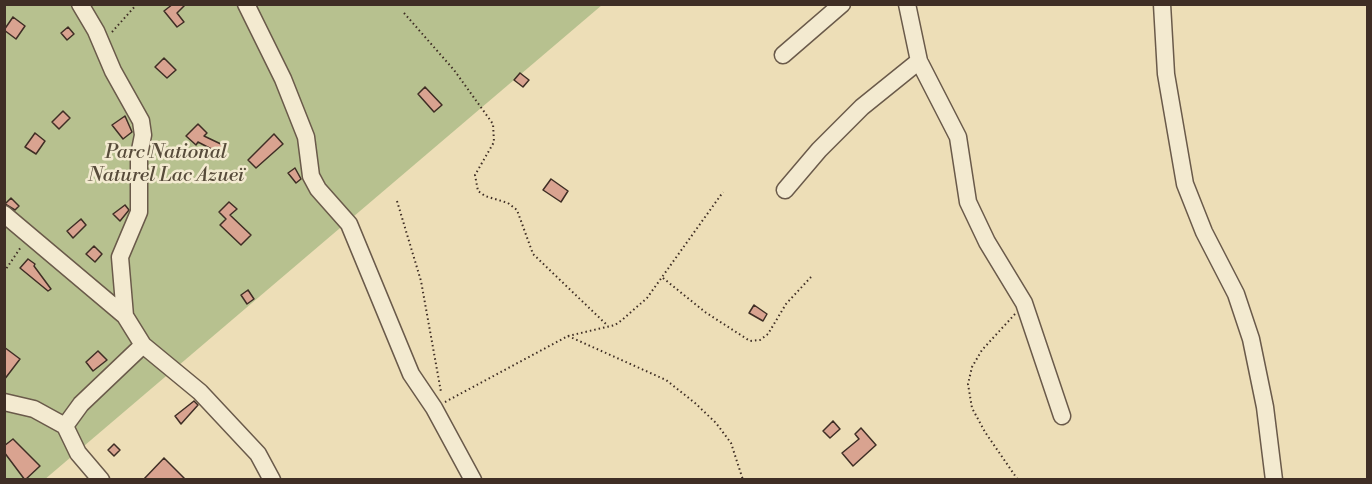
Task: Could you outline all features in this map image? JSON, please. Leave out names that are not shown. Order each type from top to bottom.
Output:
[{"type":"street","points":[[80,4],[141,121],[143,135],[139,154],[139,212],[120,257],[125,316]]},
{"type":"street","points":[[246,4],[283,79],[306,137],[311,176],[318,189],[349,224],[411,374],[438,406],[473,480]]},
{"type":"street","points":[[783,55],[842,4]]},
{"type":"street","points":[[907,4],[919,61],[958,137],[968,202],[975,220],[1024,303],[1062,416]]},
{"type":"street","points":[[1162,4],[1166,74],[1185,184],[1204,232],[1236,294],[1251,339],[1265,407],[1274,480]]},
{"type":"street","points":[[785,190],[819,150],[862,107],[919,61]]},
{"type":"street","points":[[4,214],[125,316],[143,345],[200,392],[258,454],[272,480]]},
{"type":"street","points":[[65,426],[81,404],[143,345]]},
{"type":"street","points":[[4,402],[28,406],[65,426],[78,453],[101,480]]},
{"type":"path","points":[[102,44],[137,4]]},
{"type":"path","points":[[404,13],[454,70],[493,124],[494,142],[475,175],[478,191],[485,196],[508,203],[517,210],[533,254],[608,326]]},
{"type":"path","points":[[397,201],[420,281],[438,406],[568,336],[622,320],[647,298],[663,278],[723,192]]},
{"type":"path","points":[[4,272],[13,263],[28,234]]},
{"type":"path","points":[[663,278],[705,312],[750,341],[760,340],[768,334],[786,304],[811,277]]},
{"type":"path","points":[[1018,480],[972,408],[968,384],[972,367],[982,350],[1024,303]]},
{"type":"path","points":[[568,336],[666,380],[695,403],[717,423],[731,444],[743,480]]},
{"type":"green space","name":"Parc National Naturel Lac Azueï","points":[[4,5],[602,5],[44,480],[5,479]]},
{"type":"building","points":[[173,4],[186,4],[177,13],[184,22],[177,27],[164,11]]},
{"type":"building","points":[[13,17],[25,26],[16,39],[4,30]]},
{"type":"building","points":[[68,27],[74,34],[67,40],[61,33]]},
{"type":"building","points":[[164,58],[176,70],[167,78],[155,67]]},
{"type":"building","points":[[520,73],[529,80],[523,87],[514,80]]},
{"type":"building","points":[[425,87],[442,105],[434,112],[418,94]]},
{"type":"building","points":[[63,111],[70,118],[59,129],[52,122]]},
{"type":"building","points":[[125,116],[132,132],[123,139],[112,125]]},
{"type":"building","points":[[198,124],[207,133],[204,136],[225,146],[221,154],[198,142],[196,145],[186,136]]},
{"type":"building","points":[[35,133],[45,141],[36,154],[25,147]]},
{"type":"building","points":[[274,134],[283,144],[256,168],[248,160]]},
{"type":"building","points":[[295,168],[301,179],[296,183],[288,173]]},
{"type":"building","points":[[551,179],[568,191],[561,202],[543,190]]},
{"type":"building","points":[[11,198],[19,206],[15,210],[5,204]]},
{"type":"building","points":[[229,202],[237,209],[230,215],[251,235],[241,245],[220,225],[226,219],[219,212]]},
{"type":"building","points":[[125,205],[129,210],[120,221],[113,214]]},
{"type":"building","points":[[81,219],[86,225],[73,238],[67,231]]},
{"type":"building","points":[[94,246],[102,254],[95,262],[86,254]]},
{"type":"building","points":[[28,259],[35,264],[34,266],[51,289],[48,291],[20,268]]},
{"type":"building","points":[[248,290],[254,299],[247,304],[241,295]]},
{"type":"building","points":[[754,305],[767,314],[763,321],[749,313]]},
{"type":"building","points":[[4,347],[20,359],[4,380]]},
{"type":"building","points":[[98,351],[107,360],[93,371],[86,362]]},
{"type":"building","points":[[194,401],[198,405],[181,424],[175,416]]},
{"type":"building","points":[[833,421],[840,429],[830,438],[823,431]]},
{"type":"building","points":[[861,428],[876,445],[853,466],[842,453],[859,439],[855,434]]},
{"type":"building","points":[[13,439],[40,466],[25,480],[4,452],[4,446]]},
{"type":"building","points":[[114,444],[120,450],[114,456],[108,450]]},
{"type":"building","points":[[164,458],[186,480],[143,480]]}]
